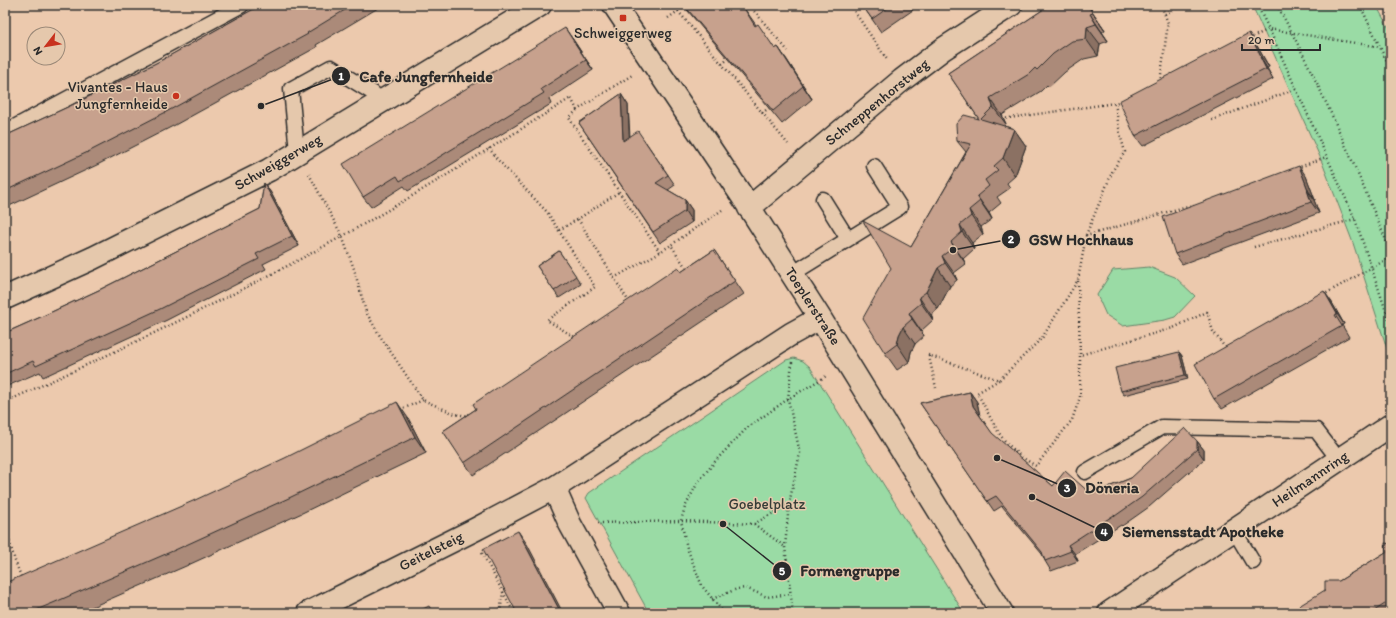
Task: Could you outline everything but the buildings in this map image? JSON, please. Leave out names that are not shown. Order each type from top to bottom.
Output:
[{"type":"street","name":"Schweiggerweg","points":[[5,298],[93,258],[269,170],[540,5]]},
{"type":"street","name":"Toeplerstraße","points":[[614,5],[746,202],[848,361],[1002,613]]},
{"type":"street","name":"Schneppenhorstweg","points":[[746,202],[943,49],[1011,5]]},
{"type":"street","points":[[619,613],[570,524],[554,488],[820,318]]},
{"type":"street","name":"Heilmannring","points":[[1109,613],[1391,425]]},
{"type":"street","name":"Geitelsteig","points":[[308,613],[554,488]]},
{"type":"lane","points":[[5,132],[242,5]]},
{"type":"lane","points":[[297,152],[291,89],[331,67],[373,93],[382,101]]},
{"type":"lane","points":[[792,274],[900,207],[874,166]]},
{"type":"lane","points":[[823,199],[848,239]]},
{"type":"lane","points":[[1085,472],[1162,427],[1316,430],[1339,460]]},
{"type":"lane","points":[[1234,530],[1253,562]]},
{"type":"path","points":[[749,5],[788,51]]},
{"type":"path","points":[[850,5],[902,80]]},
{"type":"path","points":[[1161,5],[1168,23],[1159,83],[1166,80]]},
{"type":"path","points":[[1164,14],[1182,5]]},
{"type":"path","points":[[1257,5],[1355,219],[1391,326]]},
{"type":"path","points":[[1277,5],[1335,121],[1391,252]]},
{"type":"path","points":[[1360,5],[1391,70]]},
{"type":"path","points":[[668,18],[684,7]]},
{"type":"path","points":[[678,11],[790,146]]},
{"type":"path","points":[[1249,39],[1269,29],[1380,47]]},
{"type":"path","points":[[722,64],[728,59]]},
{"type":"path","points":[[652,62],[577,110],[569,118],[660,252]]},
{"type":"path","points":[[1212,120],[1296,89]]},
{"type":"path","points":[[5,402],[102,358],[212,305],[342,236],[405,201],[571,98],[577,110]]},
{"type":"path","points":[[1002,119],[1115,103],[1122,100]]},
{"type":"path","points":[[1078,280],[1042,338],[999,380],[977,394],[995,427],[1012,449],[1036,466],[1072,420],[1080,397],[1078,280],[1086,236],[1112,170],[1125,152],[1120,134],[1115,103]]},
{"type":"path","points":[[762,113],[769,108]]},
{"type":"path","points":[[489,148],[497,159],[547,212],[595,287],[546,320],[577,339]]},
{"type":"path","points":[[297,152],[342,236],[354,268],[366,312],[380,336],[423,400],[455,414],[472,417]]},
{"type":"path","points":[[1291,171],[1326,157]]},
{"type":"path","points":[[559,230],[619,192]]},
{"type":"path","points":[[614,278],[746,202]]},
{"type":"path","points":[[1086,236],[1191,205],[1199,208]]},
{"type":"path","points":[[578,219],[629,303]]},
{"type":"path","points":[[1254,247],[1355,219]]},
{"type":"path","points":[[671,245],[689,271],[682,276]]},
{"type":"path","points":[[1322,295],[1391,257]]},
{"type":"path","points":[[1080,355],[1173,328],[1207,312],[1214,331],[1225,350],[1232,346]]},
{"type":"path","points":[[793,613],[785,547],[789,504],[800,453],[788,400],[796,332]]},
{"type":"path","points":[[936,388],[928,355],[999,380]]},
{"type":"path","points":[[724,613],[702,586],[687,548],[681,521],[685,507],[698,482],[718,458],[747,428],[848,361]]},
{"type":"path","points":[[395,413],[423,400]]},
{"type":"path","points":[[570,524],[681,521],[754,524],[789,504]]},
{"type":"path","points":[[754,524],[785,547]]},
{"type":"path","points":[[5,526],[15,561],[24,583]]},
{"type":"path","points":[[470,532],[514,613]]},
{"type":"path","points":[[712,599],[746,588],[767,597],[791,594]]},
{"type":"path","points":[[500,613],[503,592]]},
{"type":"path","points":[[1291,613],[1310,604]]},
{"type":"green space","points":[[1252,5],[1376,5],[1391,32],[1391,361],[1353,243],[1320,157]]},
{"type":"green space","points":[[1149,267],[1175,277],[1195,296],[1175,317],[1165,320],[1123,326],[1106,315],[1097,295],[1113,270]]},
{"type":"green space","name":"Goebelplatz","points":[[794,358],[803,361],[810,367],[964,613],[649,613],[586,498],[589,493],[786,360]]},
{"type":"place","name":"Schweiggerweg","points":[[623,18]]},
{"type":"place","name":"Vivantes - Haus Jungfernheide","points":[[176,96]]},
{"type":"place","name":"Cafe Jungfernheide","points":[[261,106]]},
{"type":"place","name":"GSW Hochhaus","points":[[953,250]]},
{"type":"place","name":"Döneria","points":[[997,458]]},
{"type":"place","name":"Siemensstadt Apotheke","points":[[1032,497]]},
{"type":"place","name":"Formengruppe","points":[[723,524]]}]
